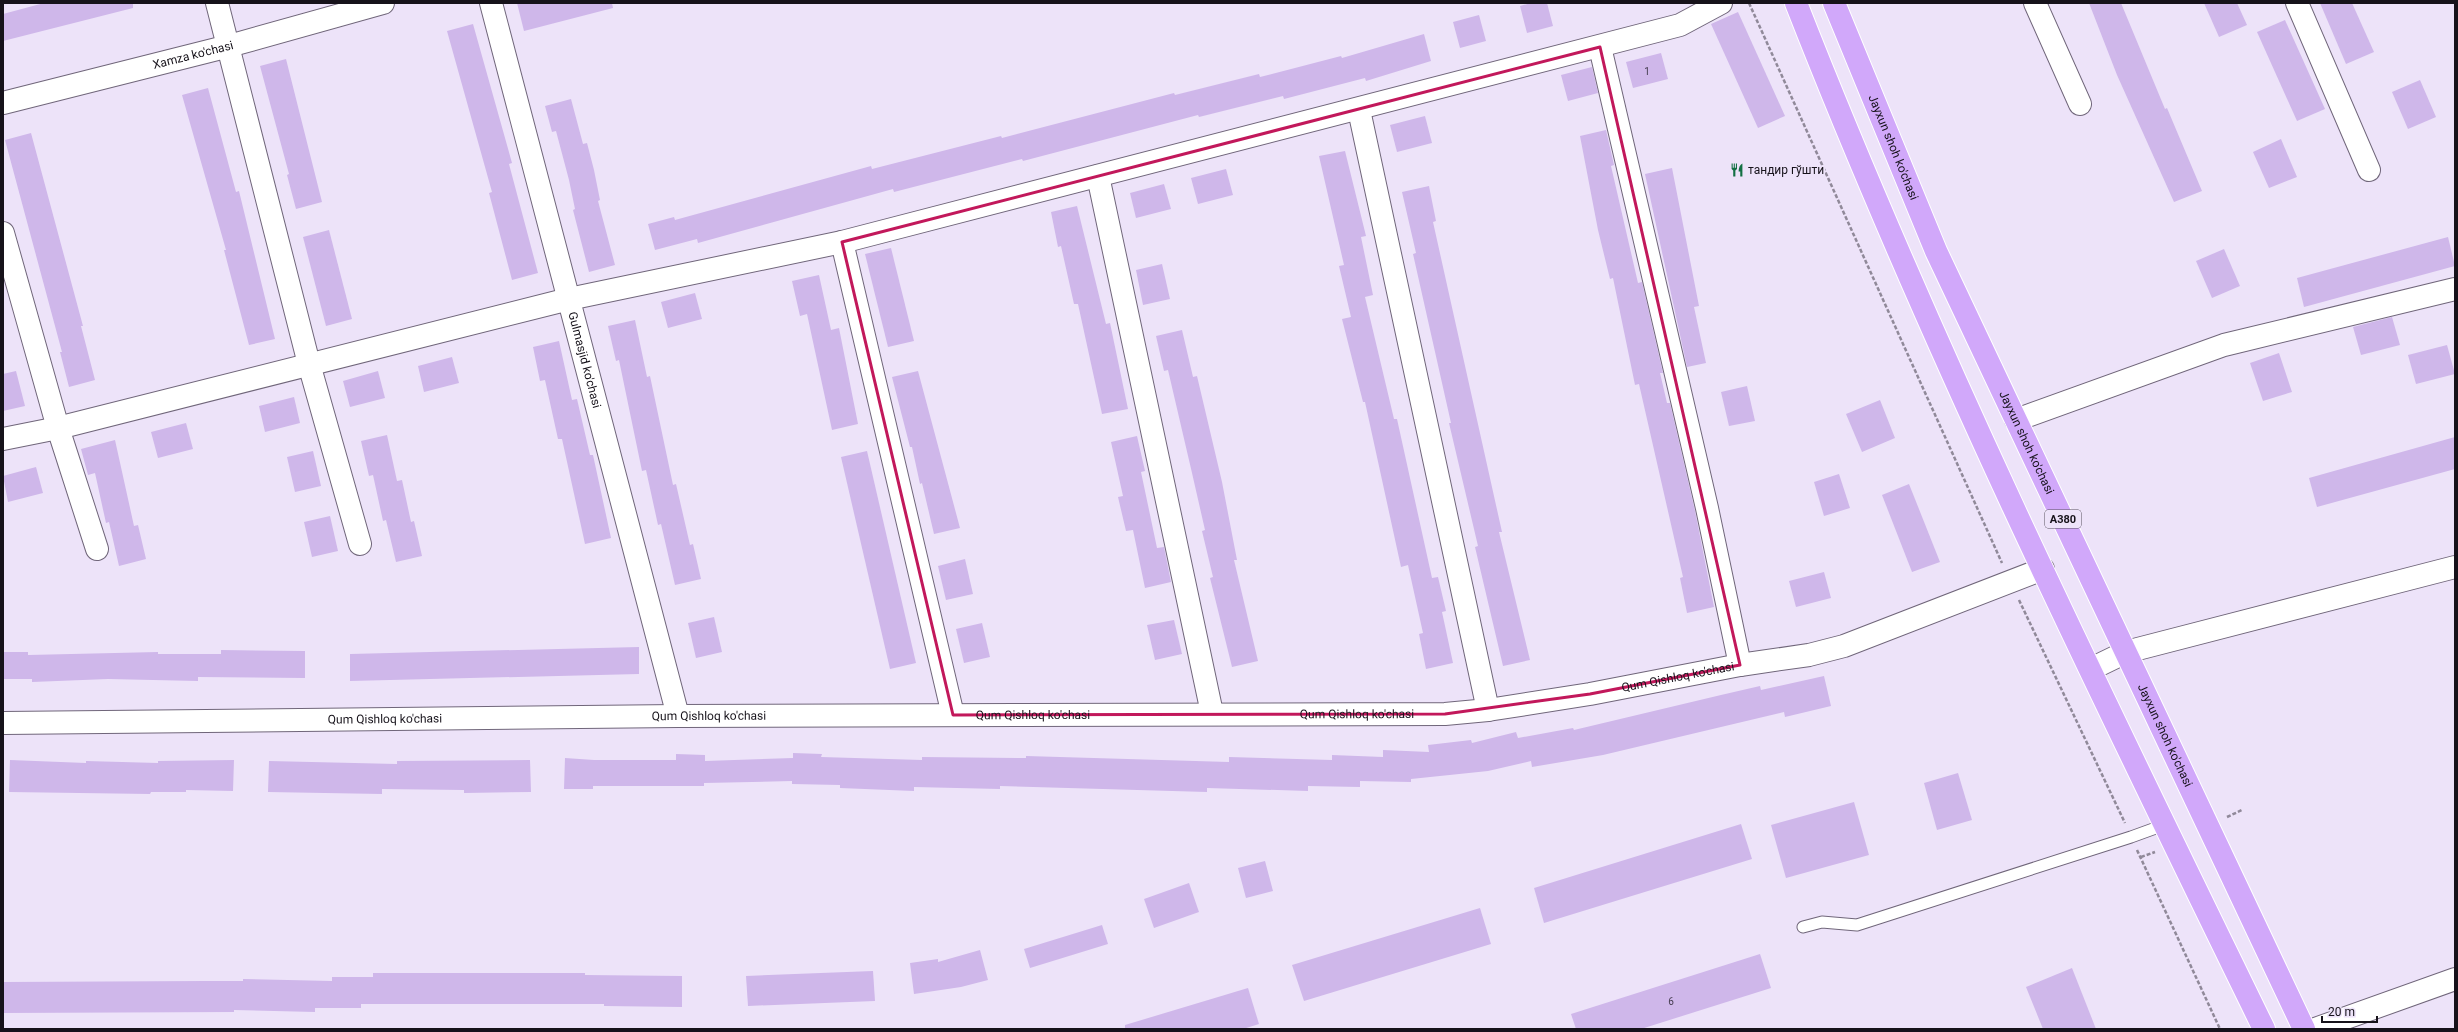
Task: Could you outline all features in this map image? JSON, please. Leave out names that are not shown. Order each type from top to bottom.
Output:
[{"type":"highway","points":[[1796,3],[1837,107],[1923,312],[2164,825],[2264,1029]]},
{"type":"highway","name":"Jayxun shoh ko'chasi","points":[[1834,3],[1936,251],[2304,1029]]},
{"type":"street","points":[[217,3],[309,364],[360,544]]},
{"type":"street","name":"Xamza ko'chasi","points":[[3,103],[229,46],[383,3]]},
{"type":"street","name":"Gulmasjid ko'chasi","points":[[491,3],[678,716]]},
{"type":"street","points":[[3,439],[58,428],[569,299],[842,242],[1359,110],[1680,25],[1721,3]]},
{"type":"street","points":[[2035,3],[2080,104]]},
{"type":"street","points":[[2297,3],[2369,170]]},
{"type":"street","points":[[1600,46],[1707,508],[1740,665]]},
{"type":"street","points":[[1359,110],[1488,710]]},
{"type":"street","points":[[1098,176],[1212,713]]},
{"type":"street","points":[[3,233],[58,428],[97,549]]},
{"type":"street","points":[[842,242],[953,715]]},
{"type":"street","points":[[2016,420],[2224,345],[2455,289]]},
{"type":"street","points":[[2091,669],[2126,652],[2455,567]]},
{"type":"street","name":"Qum Qishloq ko'chasi","points":[[3,723],[678,716],[1212,713],[1445,714],[1488,710],[1590,694],[1740,665],[1809,655],[1844,646],[2043,569]]},
{"type":"street","points":[[2315,1029],[2455,978]]},
{"type":"lane","points":[[1803,927],[1822,922],[1857,925],[2131,838],[2164,825]]},
{"type":"path","points":[[1749,3],[2010,582],[2141,858],[2220,1029]]},
{"type":"path","points":[[2227,817],[2242,810]]},
{"type":"path","points":[[2141,858],[2155,852]]},
{"type":"highlighted area","points":[[1600,47],[1740,665],[1590,694],[1445,714],[953,715],[842,242]]},
{"type":"building","points":[[44,3],[133,3],[133,8],[3,41],[3,14]]},
{"type":"building","points":[[517,3],[612,3],[613,8],[524,31]]},
{"type":"building","points":[[1531,3],[1547,3],[1553,26],[1527,33],[1520,6]]},
{"type":"building","points":[[2089,3],[2121,3],[2165,109],[2167,108],[2202,191],[2174,202],[2117,75]]},
{"type":"building","points":[[2204,3],[2237,3],[2247,25],[2219,37]]},
{"type":"building","points":[[2320,3],[2352,3],[2374,52],[2346,64]]},
{"type":"building","points":[[1738,12],[1785,116],[1758,128],[1711,24]]},
{"type":"building","points":[[1479,15],[1486,41],[1460,48],[1453,22]]},
{"type":"building","points":[[2285,20],[2325,109],[2297,121],[2257,32]]},
{"type":"building","points":[[473,24],[512,163],[509,164],[538,273],[512,280],[489,193],[492,192],[447,31]]},
{"type":"building","points":[[1424,34],[1431,61],[1366,81],[1365,78],[1284,99],[1283,96],[1199,117],[1198,115],[1023,161],[1022,159],[894,192],[893,189],[698,243],[697,239],[655,250],[648,224],[674,217],[675,220],[871,166],[872,169],[1001,136],[1002,138],[1174,93],[1175,95],[1259,74],[1260,77],[1341,56],[1342,58]]},
{"type":"building","points":[[1661,53],[1668,79],[1633,88],[1626,62]]},
{"type":"building","points":[[286,59],[322,202],[296,209],[287,175],[289,174],[260,66]]},
{"type":"building","points":[[1592,67],[1598,93],[1568,101],[1561,75]]},
{"type":"building","points":[[2420,80],[2436,117],[2408,129],[2392,92]]},
{"type":"building","points":[[208,88],[236,192],[239,191],[275,339],[249,345],[224,250],[226,250],[182,95]]},
{"type":"building","points":[[571,99],[583,144],[587,143],[600,200],[598,201],[615,265],[589,272],[573,210],[575,209],[569,180],[556,131],[552,132],[545,106]]},
{"type":"building","points":[[1425,116],[1432,143],[1397,152],[1390,125]]},
{"type":"building","points":[[1606,130],[1614,165],[1611,166],[1638,283],[1642,282],[1663,373],[1660,373],[1667,403],[1670,403],[1695,511],[1714,607],[1687,613],[1680,578],[1683,577],[1639,384],[1635,385],[1613,278],[1610,279],[1598,230],[1580,136]]},
{"type":"building","points":[[31,133],[83,326],[81,326],[95,380],[69,387],[60,352],[62,352],[5,140]]},
{"type":"building","points":[[2281,139],[2297,177],[2269,188],[2253,152]]},
{"type":"building","points":[[1345,151],[1366,236],[1361,237],[1373,295],[1365,297],[1394,419],[1397,419],[1432,578],[1438,577],[1446,611],[1442,612],[1453,663],[1426,669],[1419,634],[1423,633],[1408,565],[1401,567],[1365,402],[1363,402],[1342,319],[1351,317],[1339,266],[1344,265],[1319,156]]},
{"type":"building","points":[[1672,168],[1699,306],[1694,307],[1706,363],[1687,367],[1645,174]]},
{"type":"building","points":[[1226,169],[1233,195],[1198,204],[1191,178]]},
{"type":"building","points":[[1164,184],[1171,209],[1136,218],[1130,193]]},
{"type":"building","points":[[1429,186],[1436,221],[1433,222],[1502,532],[1499,532],[1530,660],[1503,666],[1475,547],[1478,546],[1449,423],[1451,423],[1413,254],[1416,253],[1402,192]]},
{"type":"building","points":[[1077,206],[1106,324],[1110,323],[1128,409],[1102,414],[1078,304],[1074,304],[1061,246],[1058,247],[1051,212]]},
{"type":"building","points":[[329,230],[352,319],[326,326],[303,237]]},
{"type":"building","points":[[2448,237],[2455,266],[2304,307],[2297,278]]},
{"type":"building","points":[[891,248],[914,341],[888,347],[865,254]]},
{"type":"building","points":[[2224,249],[2240,286],[2212,298],[2196,261]]},
{"type":"building","points":[[1162,264],[1170,299],[1143,305],[1136,270]]},
{"type":"building","points":[[819,275],[831,330],[839,328],[858,424],[832,430],[807,314],[800,316],[792,281]]},
{"type":"building","points":[[695,293],[702,319],[668,328],[661,302]]},
{"type":"building","points":[[2392,317],[2400,345],[2361,355],[2353,327]]},
{"type":"building","points":[[635,320],[647,377],[650,376],[673,485],[676,484],[690,545],[693,544],[701,579],[675,585],[661,524],[658,525],[646,470],[642,471],[619,360],[616,361],[608,326]]},
{"type":"building","points":[[1182,330],[1193,377],[1197,376],[1222,482],[1237,560],[1234,560],[1258,661],[1232,667],[1210,578],[1213,577],[1202,531],[1205,530],[1192,473],[1168,370],[1164,371],[1156,336]]},
{"type":"building","points":[[559,341],[572,400],[577,399],[590,455],[593,455],[611,538],[585,544],[562,439],[558,439],[545,380],[540,381],[533,347]]},
{"type":"building","points":[[2447,345],[2455,374],[2416,384],[2408,355]]},
{"type":"building","points":[[2279,353],[2292,392],[2263,401],[2250,363]]},
{"type":"building","points":[[452,357],[459,383],[424,392],[418,366]]},
{"type":"building","points":[[16,371],[25,406],[3,411],[3,374]]},
{"type":"building","points":[[378,371],[385,398],[350,407],[343,381]]},
{"type":"building","points":[[918,371],[960,528],[934,534],[922,483],[920,484],[912,447],[910,447],[892,377]]},
{"type":"building","points":[[1747,386],[1755,421],[1729,426],[1721,392]]},
{"type":"building","points":[[294,397],[300,423],[265,432],[259,406]]},
{"type":"building","points":[[1880,400],[1895,438],[1862,452],[1846,414]]},
{"type":"building","points":[[186,423],[193,449],[158,458],[151,432]]},
{"type":"building","points":[[387,435],[397,481],[402,480],[411,522],[414,521],[422,556],[396,562],[386,520],[383,521],[373,475],[369,476],[361,441]]},
{"type":"building","points":[[1137,436],[1145,471],[1141,472],[1157,548],[1164,547],[1171,582],[1145,588],[1133,530],[1126,531],[1118,497],[1123,496],[1111,442]]},
{"type":"building","points":[[2455,437],[2455,469],[2317,507],[2309,478]]},
{"type":"building","points":[[115,440],[134,526],[138,525],[146,559],[119,566],[109,522],[106,523],[95,473],[88,475],[81,449]]},
{"type":"building","points":[[313,451],[321,486],[295,492],[287,457]]},
{"type":"building","points":[[867,451],[916,663],[890,669],[841,457]]},
{"type":"building","points":[[36,467],[43,493],[8,502],[3,476]]},
{"type":"building","points":[[1839,474],[1850,508],[1824,516],[1814,482]]},
{"type":"building","points":[[1909,484],[1940,562],[1912,572],[1882,495]]},
{"type":"building","points":[[330,516],[338,551],[312,557],[304,522]]},
{"type":"building","points":[[965,559],[973,594],[946,600],[938,566]]},
{"type":"building","points":[[1824,572],[1831,598],[1796,607],[1789,581]]},
{"type":"building","points":[[714,617],[722,652],[696,658],[688,623]]},
{"type":"building","points":[[1174,620],[1182,654],[1155,660],[1147,625]]},
{"type":"building","points":[[982,623],[990,657],[964,663],[956,629]]},
{"type":"building","points":[[639,647],[639,674],[350,681],[350,654]]},
{"type":"building","points":[[221,650],[305,651],[305,678],[198,677],[198,681],[108,679],[32,682],[32,679],[3,679],[3,652],[28,652],[28,655],[158,652],[158,654],[221,654]]},
{"type":"building","points":[[1824,676],[1831,706],[1785,717],[1784,712],[1603,755],[1532,767],[1531,761],[1488,771],[1411,779],[1411,782],[1360,781],[1360,787],[1308,786],[1308,791],[1207,788],[1207,792],[1000,786],[1000,789],[914,787],[914,791],[840,788],[840,785],[792,784],[792,781],[704,783],[704,786],[593,786],[593,789],[564,789],[565,758],[594,760],[676,760],[676,754],[705,755],[705,761],[793,758],[793,753],[822,754],[821,757],[922,760],[922,757],[1026,758],[1026,756],[1229,762],[1229,757],[1332,760],[1332,755],[1383,757],[1383,750],[1429,752],[1428,745],[1471,740],[1472,743],[1516,732],[1518,738],[1573,728],[1574,730],[1760,686],[1761,690]]},
{"type":"building","points":[[10,760],[86,763],[86,761],[158,763],[158,761],[234,760],[233,791],[186,790],[186,792],[151,792],[150,794],[9,792]]},
{"type":"building","points":[[530,760],[531,792],[464,793],[464,790],[382,789],[382,794],[268,792],[269,761],[397,764],[397,761]]},
{"type":"building","points":[[1958,773],[1972,820],[1937,830],[1924,783]]},
{"type":"building","points":[[1854,802],[1869,855],[1786,878],[1771,825]]},
{"type":"building","points":[[1741,824],[1752,859],[1544,923],[1534,888]]},
{"type":"building","points":[[1265,861],[1273,891],[1246,898],[1238,868]]},
{"type":"building","points":[[1189,883],[1199,912],[1154,928],[1144,899]]},
{"type":"building","points":[[1480,908],[1491,944],[1304,1001],[1292,965]]},
{"type":"building","points":[[1102,925],[1108,944],[1030,968],[1024,949]]},
{"type":"building","points":[[980,950],[988,980],[961,987],[914,994],[910,963],[938,959],[938,962]]},
{"type":"building","points":[[1760,954],[1771,988],[1641,1029],[1576,1029],[1571,1014]]},
{"type":"building","points":[[2072,968],[2096,1029],[2043,1029],[2026,987]]},
{"type":"building","points":[[873,971],[875,1001],[748,1006],[746,976]]},
{"type":"building","points":[[373,973],[585,973],[585,975],[682,976],[682,1007],[604,1006],[604,1004],[361,1004],[361,1008],[315,1008],[315,1012],[234,1010],[234,1012],[3,1013],[3,982],[243,981],[243,979],[332,981],[332,977],[373,977]]},
{"type":"building","points":[[1248,988],[1259,1024],[1243,1029],[1125,1029],[1125,1025]]},
{"type":"place","name":"тандир гўшти","points":[[1737,170]]}]
